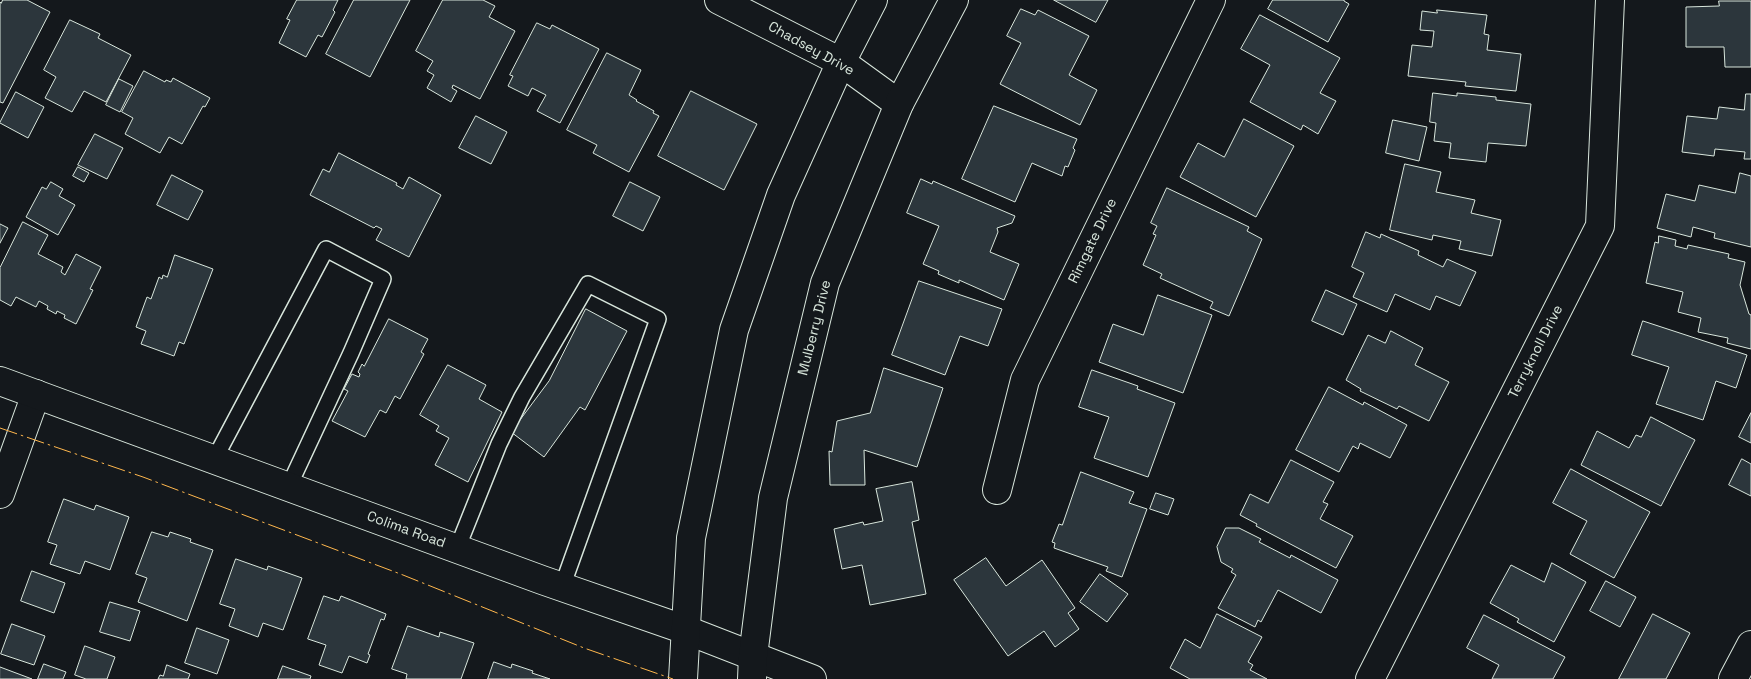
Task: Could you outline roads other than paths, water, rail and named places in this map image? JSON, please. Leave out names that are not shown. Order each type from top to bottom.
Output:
[{"type":"main road","name":"Chadsey Drive","points":[[719,0],[841,62],[899,104]]},
{"type":"main road","points":[[683,679],[691,538],[734,330],[781,195],[841,62],[874,0]]},
{"type":"main road","name":"Mulberry Drive","points":[[753,668],[772,498],[825,283],[899,104],[954,0]]},
{"type":"main road","name":"Rimgate Drive","points":[[997,490],[1025,380],[1211,0]]},
{"type":"main road","name":"Terryknoll Drive","points":[[1370,679],[1600,226],[1610,0]]},
{"type":"main road","name":"Colima Road","points":[[0,381],[457,549],[686,630],[753,668],[812,679]]},
{"type":"main road","points":[[0,494],[36,394]]},
{"type":"main road","points":[[1733,679],[1751,646]]},
{"type":"lane","points":[[214,460],[326,250],[382,279],[351,353],[289,486]]},
{"type":"lane","points":[[457,549],[499,444],[522,398],[588,284],[658,319],[562,587]]}]
